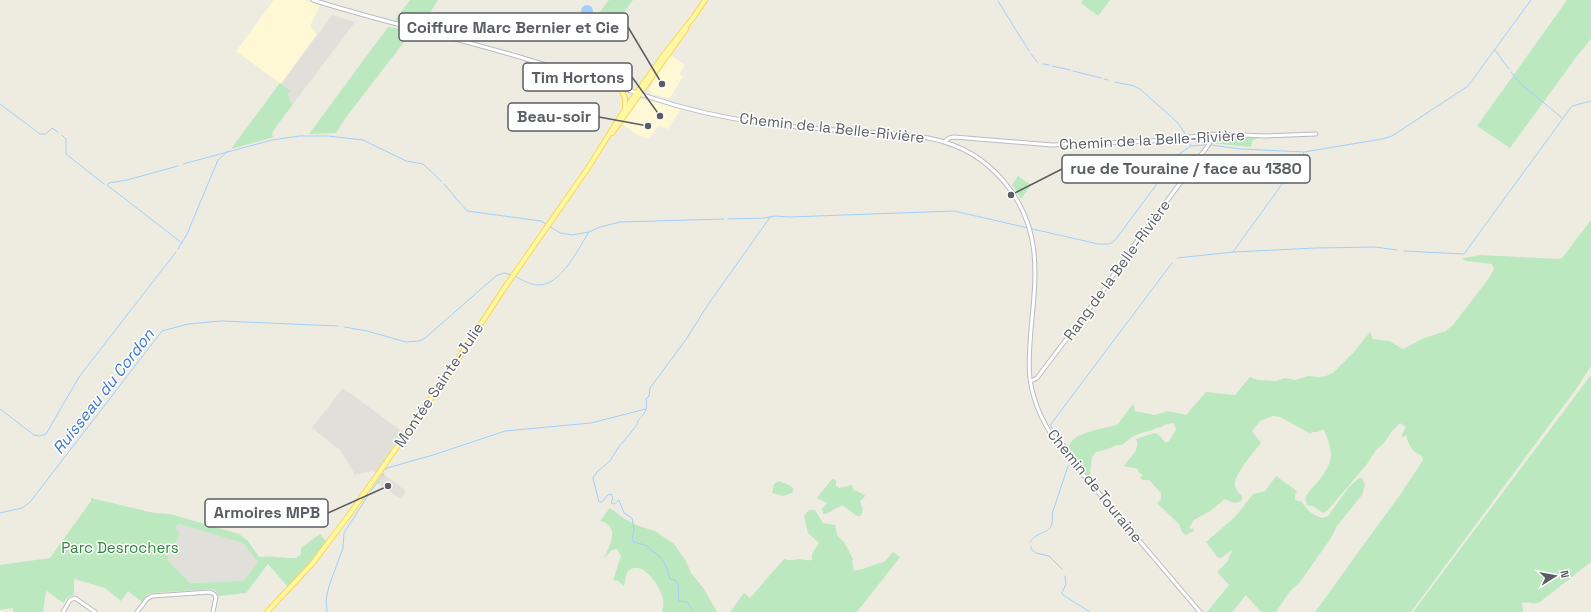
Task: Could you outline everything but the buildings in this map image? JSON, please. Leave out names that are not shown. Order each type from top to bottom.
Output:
[{"type":"main road","name":"Montée Sainte-Julie","points":[[600,149],[705,0]]},
{"type":"main road","points":[[620,87],[625,99],[626,109]]},
{"type":"main road","name":"Montée Sainte-Julie","points":[[267,612],[304,574],[330,542],[429,403],[626,109],[639,94]]},
{"type":"street","name":"Chemin de la Belle-Rivière","points":[[312,0],[466,42],[706,113],[753,122],[822,129],[917,135],[945,142],[949,138],[954,138],[1040,144],[1094,144],[1151,141],[1212,134],[1266,136],[1316,134]]},
{"type":"street","name":"Rang de la Belle-Rivière","points":[[1031,381],[1037,378],[1110,282],[1123,260],[1207,147],[1211,141],[1212,134]]},
{"type":"street","name":"Chemin de Touraine","points":[[945,142],[973,155],[998,175],[1015,197],[1029,225],[1036,267],[1029,358],[1031,381],[1039,413],[1055,441],[1200,612]]},
{"type":"street","points":[[137,612],[147,599],[152,596],[210,592],[216,597],[213,612]]},
{"type":"street","points":[[63,612],[70,600],[75,598],[95,612]]},
{"type":"shaded area","points":[[274,0],[304,0],[320,5],[310,26],[317,34],[281,84],[236,51]]},
{"type":"shaded area","points":[[332,15],[355,22],[293,104],[281,84]]},
{"type":"shaded area","points":[[670,55],[685,65],[679,74],[683,77],[669,99],[652,94],[649,89]]},
{"type":"shaded area","points":[[641,99],[681,109],[668,129],[658,126],[649,139],[637,135],[622,124]]},
{"type":"shaded area","points":[[343,388],[404,433],[376,473],[373,471],[354,475],[340,450],[312,428]]},
{"type":"shaded area","points":[[382,473],[406,491],[401,499],[376,482]]},
{"type":"shaded area","points":[[179,524],[243,543],[258,562],[243,581],[190,583],[167,559],[180,534],[175,528]]},
{"type":"green space","points":[[410,0],[438,0],[421,27],[395,20]]},
{"type":"green space","points":[[609,0],[633,0],[606,36],[591,24]]},
{"type":"green space","points":[[1083,0],[1110,0],[1098,16],[1081,3]]},
{"type":"green space","points":[[1567,0],[1591,0],[1591,39],[1510,148],[1477,126]]},
{"type":"green space","points":[[388,27],[401,29],[411,33],[344,120],[336,133],[309,134]]},
{"type":"green space","points":[[280,83],[291,91],[288,94],[290,101],[293,104],[273,131],[272,135],[274,137],[231,149]]},
{"type":"green space","points":[[1217,135],[1258,138],[1252,141],[1251,147],[1211,143]]},
{"type":"green space","points":[[1018,176],[1031,185],[1021,199],[1012,185]]},
{"type":"green space","points":[[1591,220],[1591,366],[1579,385],[1411,612],[1315,612],[1402,492],[1423,460],[1421,455],[1415,452],[1411,447],[1406,435],[1402,438],[1402,434],[1406,427],[1400,423],[1392,431],[1384,443],[1376,450],[1367,464],[1328,510],[1323,513],[1313,506],[1307,505],[1305,499],[1308,493],[1322,477],[1329,464],[1331,453],[1330,446],[1324,430],[1312,432],[1311,434],[1280,417],[1273,416],[1260,421],[1252,431],[1261,443],[1245,464],[1235,481],[1235,487],[1242,496],[1242,500],[1236,503],[1225,499],[1210,511],[1194,520],[1189,528],[1193,528],[1194,531],[1186,535],[1182,532],[1179,524],[1157,503],[1161,499],[1161,493],[1149,480],[1143,480],[1140,478],[1143,475],[1138,472],[1138,469],[1124,466],[1136,450],[1136,439],[1154,433],[1158,434],[1165,442],[1168,442],[1176,430],[1174,423],[1166,424],[1160,428],[1158,427],[1136,435],[1122,445],[1117,445],[1096,452],[1092,457],[1090,475],[1088,477],[1072,458],[1069,449],[1071,443],[1076,437],[1118,424],[1132,405],[1134,406],[1135,411],[1154,415],[1168,411],[1186,415],[1206,392],[1235,395],[1250,377],[1258,380],[1276,381],[1285,378],[1295,380],[1308,376],[1326,376],[1333,373],[1353,353],[1370,332],[1373,339],[1389,341],[1403,349],[1424,338],[1446,331],[1453,325],[1489,278],[1494,269],[1492,264],[1466,261],[1463,258],[1481,255],[1559,259],[1562,258]]},
{"type":"green space","points":[[1591,375],[1591,562],[1540,602],[1522,603],[1523,612],[1413,612]]},
{"type":"green space","points":[[1276,476],[1297,491],[1295,500],[1302,502],[1310,512],[1322,518],[1328,516],[1349,487],[1359,478],[1362,478],[1365,485],[1362,495],[1337,526],[1331,538],[1300,582],[1290,591],[1276,612],[1261,612],[1246,595],[1232,612],[1207,612],[1229,585],[1217,572],[1227,562],[1232,550],[1221,558],[1218,558],[1206,542],[1235,517],[1253,494],[1265,491]]},
{"type":"green space","points":[[832,479],[836,481],[836,486],[839,488],[852,485],[854,490],[865,495],[860,501],[863,510],[861,516],[857,516],[842,505],[826,514],[823,514],[822,509],[827,503],[817,498]]},
{"type":"green space","points":[[779,481],[791,486],[794,489],[792,493],[783,496],[772,493],[774,484]]},
{"type":"green space","name":"Parc Desrochers","points":[[91,498],[154,513],[170,514],[239,534],[248,541],[259,557],[268,556],[296,558],[301,554],[301,548],[320,534],[326,541],[315,557],[288,587],[268,564],[246,593],[219,596],[216,591],[212,589],[152,593],[148,594],[142,602],[128,591],[121,601],[105,588],[74,579],[74,595],[68,597],[63,603],[47,591],[46,592],[43,612],[13,612],[13,608],[0,610],[0,565],[50,558],[91,501]],"holes":[[[179,524],[243,543],[258,562],[243,581],[190,583],[167,559],[180,534],[175,528]]]},
{"type":"green space","points":[[610,508],[625,519],[636,525],[655,531],[674,544],[686,561],[691,573],[704,589],[717,612],[662,612],[663,601],[658,587],[650,575],[639,568],[633,568],[627,572],[624,586],[618,581],[613,580],[621,556],[617,549],[612,550],[603,559],[611,543],[612,532],[610,527],[600,521]]},
{"type":"green space","points":[[809,510],[815,510],[823,523],[835,525],[837,535],[844,542],[853,559],[852,562],[854,571],[884,562],[893,552],[900,557],[857,612],[730,612],[744,593],[750,598],[784,559],[812,560],[812,554],[819,543],[808,533],[804,516]]},
{"type":"water","points":[[587,5],[591,7],[593,11],[591,15],[587,17],[583,15],[581,11],[583,7]]},
{"type":"waterway","points":[[1211,145],[1241,149],[1304,152],[1392,136],[1468,86],[1531,0]]},
{"type":"waterway","points":[[998,1],[1029,51]]},
{"type":"waterway","points":[[1495,50],[1509,69]]},
{"type":"waterway","points":[[1031,54],[1038,63]]},
{"type":"waterway","points":[[1043,64],[1049,65]]},
{"type":"waterway","points":[[1052,66],[1070,70]]},
{"type":"waterway","points":[[1073,71],[1101,78]]},
{"type":"waterway","points":[[1511,72],[1520,83],[1562,118]]},
{"type":"waterway","points":[[1104,79],[1108,80]]},
{"type":"waterway","points":[[1115,82],[1134,86],[1140,89],[1178,123],[1186,135]]},
{"type":"waterway","points":[[1404,251],[1464,254],[1572,106],[1591,101]]},
{"type":"waterway","points":[[0,104],[40,134],[46,134],[52,128],[58,132]]},
{"type":"waterway","points":[[62,135],[66,139],[66,154],[104,184]]},
{"type":"waterway","points":[[183,164],[272,140],[299,136],[328,136],[363,140],[406,161],[423,164],[441,181]]},
{"type":"waterway","points":[[1188,139],[1191,146]]},
{"type":"waterway","points":[[728,219],[765,218],[775,216],[789,217],[954,211],[1098,244],[1110,244],[1116,239],[1179,154],[1191,146],[1205,145]]},
{"type":"waterway","points":[[178,249],[187,234],[218,160],[228,151]]},
{"type":"waterway","points":[[1233,252],[1304,152]]},
{"type":"waterway","points":[[178,166],[127,180],[109,183],[107,185],[182,243]]},
{"type":"waterway","points":[[444,184],[467,211],[541,221],[546,224]]},
{"type":"waterway","points":[[694,612],[687,602],[679,601],[678,585],[675,580],[670,579],[666,566],[658,555],[648,546],[632,540],[634,529],[632,518],[624,513],[619,500],[614,504],[611,503],[613,498],[611,494],[608,495],[602,502],[599,502],[593,478],[597,472],[610,461],[618,448],[637,425],[646,409],[646,399],[649,396],[650,388],[687,338],[707,306],[771,216]]},
{"type":"waterway","points":[[549,226],[560,233],[572,235],[589,232],[600,227],[620,222],[724,219]]},
{"type":"waterway","name":"Ruisseau du Cordon","points":[[515,276],[536,285],[547,283],[555,279],[568,265],[589,232]]},
{"type":"waterway","points":[[1177,258],[1233,252],[1316,248],[1375,247],[1397,250]]},
{"type":"waterway","points":[[0,409],[34,435],[40,436],[46,434],[79,377],[176,252]]},
{"type":"waterway","points":[[1068,451],[1068,448],[1051,427],[1051,424],[1172,263]]},
{"type":"waterway","name":"Ruisseau du Cordon","points":[[344,327],[367,331],[406,342],[419,341],[425,338],[496,276],[504,273],[512,275]]},
{"type":"waterway","name":"Ruisseau du Cordon","points":[[0,513],[22,508],[30,502],[162,331],[188,324],[221,321],[338,326]]},
{"type":"waterway","points":[[386,470],[387,468],[433,455],[505,431],[591,423],[646,409]]},
{"type":"waterway","points":[[1030,542],[1051,526],[1052,514],[1068,466]]},
{"type":"waterway","points":[[371,491],[379,480]]},
{"type":"waterway","points":[[327,612],[326,600],[329,586],[343,548],[344,533],[369,494]]},
{"type":"waterway","points":[[1031,546],[1031,549],[1036,553],[1049,556],[1062,569]]},
{"type":"waterway","points":[[1065,576],[1066,584],[1062,593],[1063,595],[1090,612]]},
{"type":"place","name":"Coiffure Marc Bernier et Cie","points":[[662,84]]},
{"type":"place","name":"Tim Hortons","points":[[660,116]]},
{"type":"place","name":"Beau-soir","points":[[648,126]]},
{"type":"place","name":"rue de Touraine / face au 1380","points":[[1011,195]]},
{"type":"place","name":"Armoires MPB","points":[[388,486]]}]
